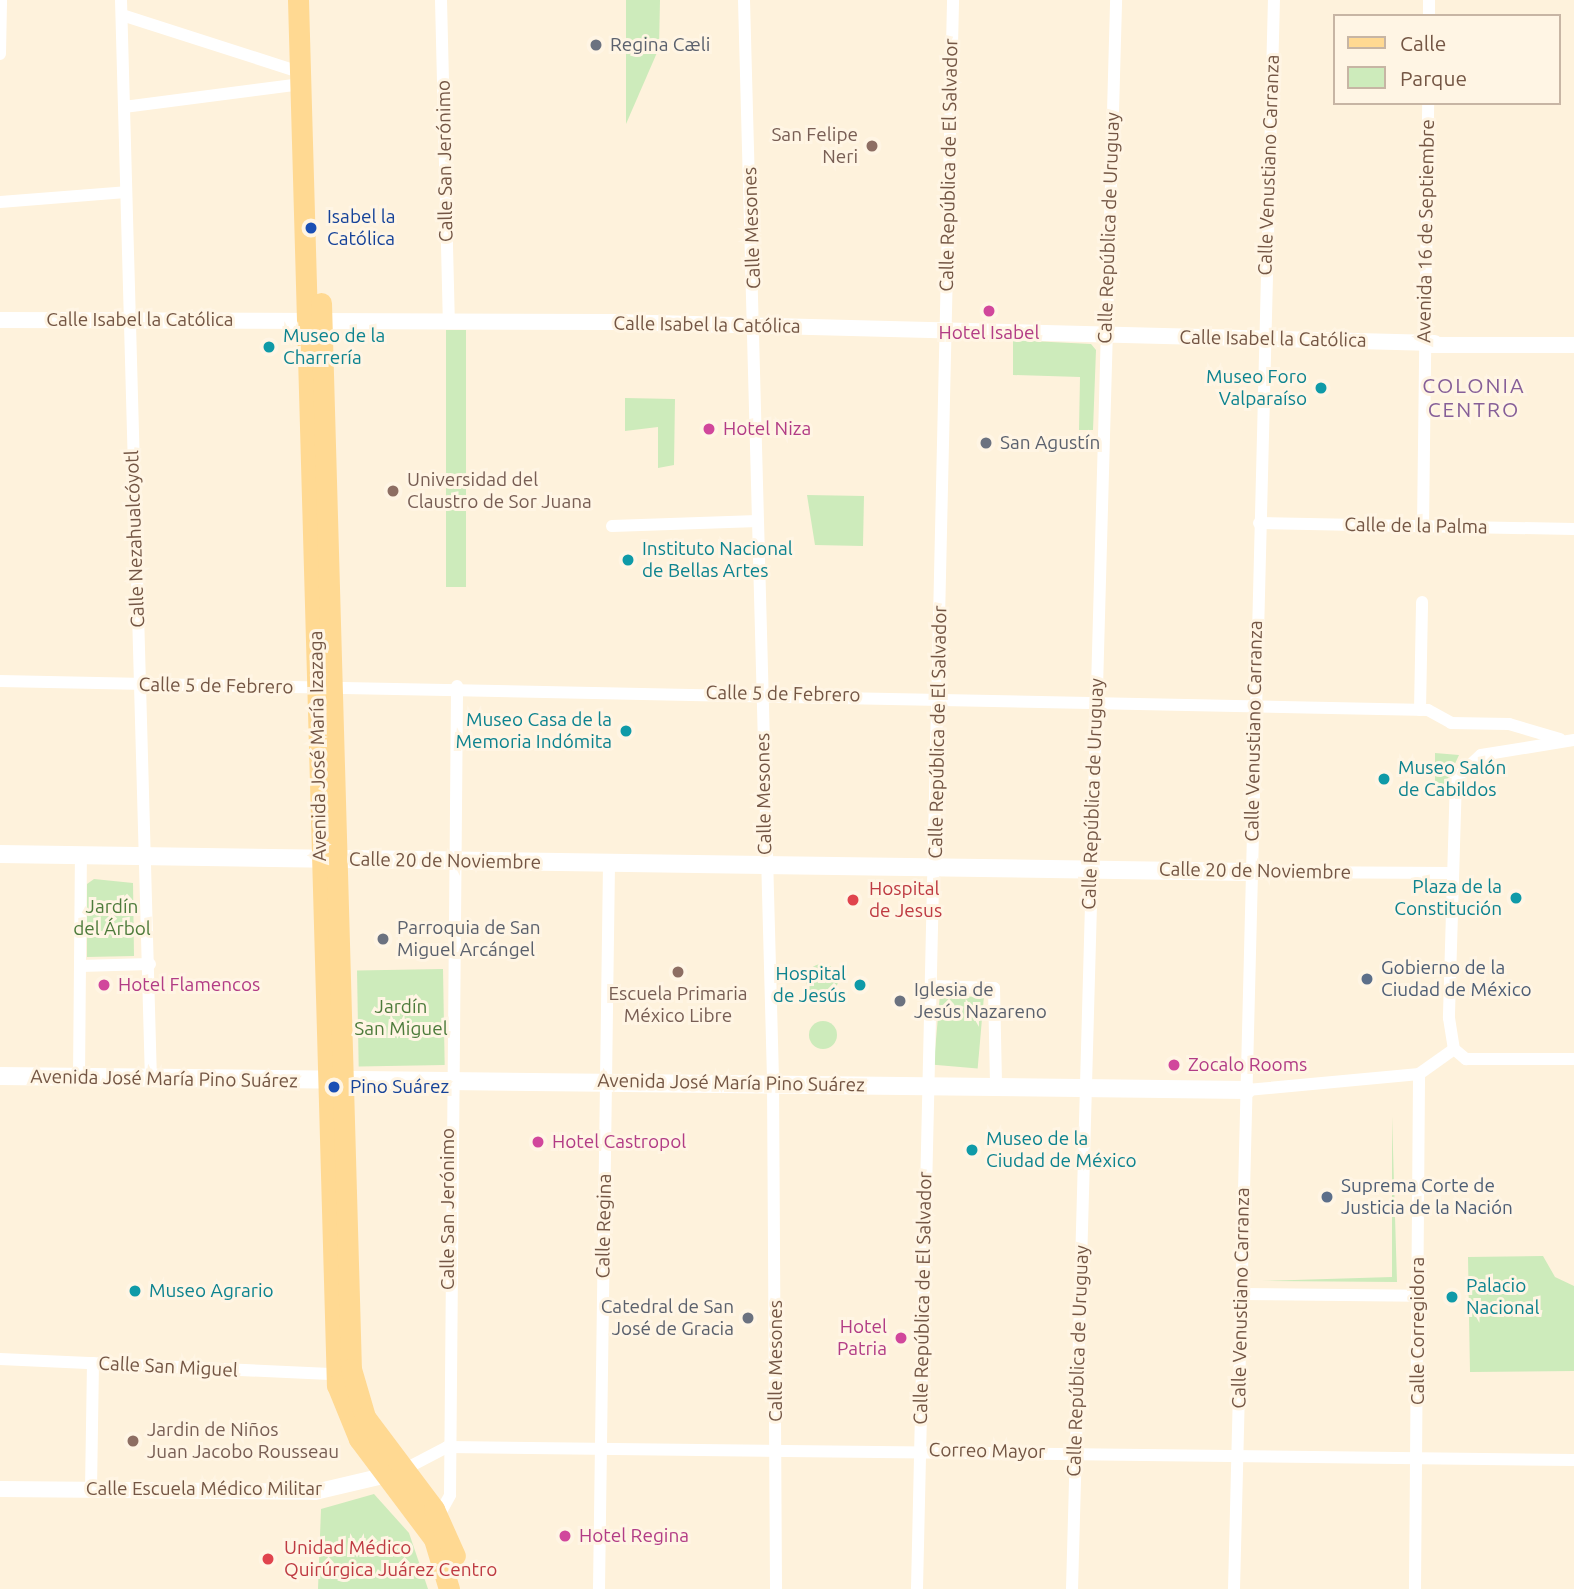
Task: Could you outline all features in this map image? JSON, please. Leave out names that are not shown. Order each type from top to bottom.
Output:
[{"type":"main road","name":"Avenida José María Izazaga","points":[[298,0],[314,321]]},
{"type":"main road","name":"Avenida José María Izazaga","points":[[312,0],[314,321],[335,1080],[336,1374],[351,1426],[397,1473]]},
{"type":"main road","name":"Calle 20 de Noviembre","points":[[0,854],[147,859],[329,859],[1251,872]]},
{"type":"main road","name":"Avenida José María Pino Suárez","points":[[0,1076],[1247,1090]]},
{"type":"main road","name":"Avenida José María Izazaga","points":[[335,1080],[353,1381],[372,1429],[397,1473]]},
{"type":"main road","points":[[397,1473],[438,1517],[463,1589]]},
{"type":"main road","points":[[397,1473],[434,1539],[449,1589]]},
{"type":"street","points":[[0,54],[1,0]]},
{"type":"street","name":"Calle Nezahualcóyotl","points":[[121,0],[128,319],[150,964],[151,1079]]},
{"type":"street","name":"Calle San Jerónimo","points":[[441,0],[449,322]]},
{"type":"street","name":"Calle Mesones","points":[[744,0],[755,326],[765,865],[773,1083],[776,1589]]},
{"type":"street","name":"Calle República de El Salvador","points":[[917,1589],[930,986],[940,698],[953,0]]},
{"type":"street","name":"Calle República de Uruguay","points":[[1072,1589],[1116,0]]},
{"type":"street","name":"Calle Venustiano Carranza","points":[[1234,1589],[1263,338],[1274,0]]},
{"type":"street","points":[[122,15],[300,78]]},
{"type":"street","points":[[124,107],[300,78]]},
{"type":"street","name":"Avenida 16 de Septiembre","points":[[1423,527],[1428,105]]},
{"type":"street","points":[[0,202],[126,192]]},
{"type":"street","name":"Calle Isabel la Católica","points":[[0,320],[755,326],[1574,345]]},
{"type":"street","points":[[612,526],[758,521]]},
{"type":"street","name":"Calle de la Palma","points":[[1259,523],[1574,529]]},
{"type":"street","points":[[1420,710],[1422,602]]},
{"type":"street","name":"Calle 5 de Febrero","points":[[0,681],[457,686],[1420,710],[1451,723],[1509,724],[1560,739]]},
{"type":"street","name":"Calle San Jerónimo","points":[[438,1517],[449,1502],[449,1080],[457,686]]},
{"type":"street","points":[[1574,740],[1560,739],[1490,752],[1462,768],[1453,790],[1452,873],[1454,1049],[1466,1059],[1574,1059]]},
{"type":"street","points":[[79,1078],[81,856]]},
{"type":"street","name":"Calle Regina","points":[[599,1589],[609,863]]},
{"type":"street","name":"Calle 20 de Noviembre","points":[[1251,872],[1452,873]]},
{"type":"street","points":[[80,966],[150,964]]},
{"type":"street","points":[[930,986],[994,988],[996,1087]]},
{"type":"street","points":[[1419,1074],[1454,1049]]},
{"type":"street","name":"Avenida José María Pino Suárez","points":[[1247,1090],[1419,1074]]},
{"type":"street","name":"Calle Corregidora","points":[[1415,1589],[1419,1074]]},
{"type":"street","points":[[1241,1294],[1418,1296]]},
{"type":"street","name":"Calle San Miguel","points":[[0,1359],[336,1374]]},
{"type":"street","points":[[91,1490],[93,1363]]},
{"type":"street","name":"Correo Mayor","points":[[397,1473],[447,1447],[920,1450],[1418,1460],[1574,1460]]},
{"type":"street","name":"Calle Escuela Médico Militar","points":[[0,1489],[315,1492],[397,1473]]},
{"type":"green space","points":[[626,0],[660,0],[659,48],[626,124]]},
{"type":"green space","points":[[446,330],[466,330],[466,587],[446,587]]},
{"type":"green space","points":[[1013,340],[1091,344],[1096,350],[1093,430],[1079,430],[1080,377],[1013,375]]},
{"type":"green space","points":[[625,398],[675,399],[674,465],[658,468],[658,427],[625,431]]},
{"type":"green space","points":[[807,495],[864,496],[863,546],[815,545]]},
{"type":"green space","points":[[1435,753],[1459,755],[1444,787],[1435,787]]},
{"type":"green space","name":"Jardín del Árbol","points":[[94,879],[133,883],[134,956],[87,957],[87,884]]},
{"type":"green space","points":[[822,964],[833,969],[838,980],[833,991],[822,996],[811,991],[806,980],[811,969]]},
{"type":"green space","name":"Jardín San Miguel","points":[[443,969],[445,1065],[359,1066],[357,971]]},
{"type":"green space","points":[[940,994],[984,998],[978,1069],[934,1065]]},
{"type":"green space","points":[[823,1021],[833,1025],[837,1035],[833,1045],[823,1049],[813,1045],[809,1035],[813,1025]]},
{"type":"green space","points":[[1392,1116],[1397,1282],[1261,1281],[1392,1277]]},
{"type":"green space","points":[[1543,1256],[1555,1277],[1574,1286],[1574,1371],[1470,1372],[1468,1257]]},
{"type":"green space","points":[[374,1494],[409,1533],[428,1589],[318,1589],[321,1509]]},
{"type":"place","name":"Regina Cæli","points":[[596,45]]},
{"type":"place","name":"San Felipe Neri","points":[[872,146]]},
{"type":"place","name":"Isabel la Católica","points":[[311,228]]},
{"type":"place","name":"Hotel Isabel","points":[[989,311]]},
{"type":"place","name":"Museo de la Charrería","points":[[269,347]]},
{"type":"place","name":"Museo Foro Valparaíso","points":[[1321,388]]},
{"type":"place","name":"Hotel Niza","points":[[709,429]]},
{"type":"place","name":"San Agustín","points":[[986,443]]},
{"type":"place","name":"Universidad del Claustro de Sor Juana","points":[[393,491]]},
{"type":"place","name":"Instituto Nacional de Bellas Artes","points":[[628,560]]},
{"type":"place","name":"Museo Casa de la Memoria Indómita","points":[[626,731]]},
{"type":"place","name":"Museo Salón de Cabildos","points":[[1384,779]]},
{"type":"place","name":"Plaza de la Constitución","points":[[1516,898]]},
{"type":"place","name":"Hospital de Jesus","points":[[853,900]]},
{"type":"place","name":"Parroquia de San Miguel Arcángel","points":[[383,939]]},
{"type":"place","name":"Escuela Primaria México Libre","points":[[678,972]]},
{"type":"place","name":"Gobierno de la Ciudad de México","points":[[1367,979]]},
{"type":"place","name":"Hotel Flamencos","points":[[104,985]]},
{"type":"place","name":"Hospital de Jesús","points":[[860,985]]},
{"type":"place","name":"Iglesia de Jesús Nazareno","points":[[900,1001]]},
{"type":"place","name":"Zocalo Rooms","points":[[1174,1065]]},
{"type":"place","name":"Pino Suárez","points":[[334,1087]]},
{"type":"place","name":"Hotel Castropol","points":[[538,1142]]},
{"type":"place","name":"Museo de la Ciudad de México","points":[[972,1150]]},
{"type":"place","name":"Suprema Corte de Justicia de la Nación","points":[[1327,1197]]},
{"type":"place","name":"Museo Agrario","points":[[135,1291]]},
{"type":"place","name":"Palacio Nacional","points":[[1452,1297]]},
{"type":"place","name":"Catedral de San José de Gracia","points":[[748,1318]]},
{"type":"place","name":"Hotel Patria","points":[[901,1338]]},
{"type":"place","name":"Jardin de Niños Juan Jacobo Rousseau","points":[[133,1441]]},
{"type":"place","name":"Hotel Regina","points":[[565,1536]]},
{"type":"place","name":"Unidad Médico Quirúrgica Juárez Centro","points":[[268,1559]]},
{"type":"district","name":"COLONIA CENTRO","points":[[1474,397]]}]
